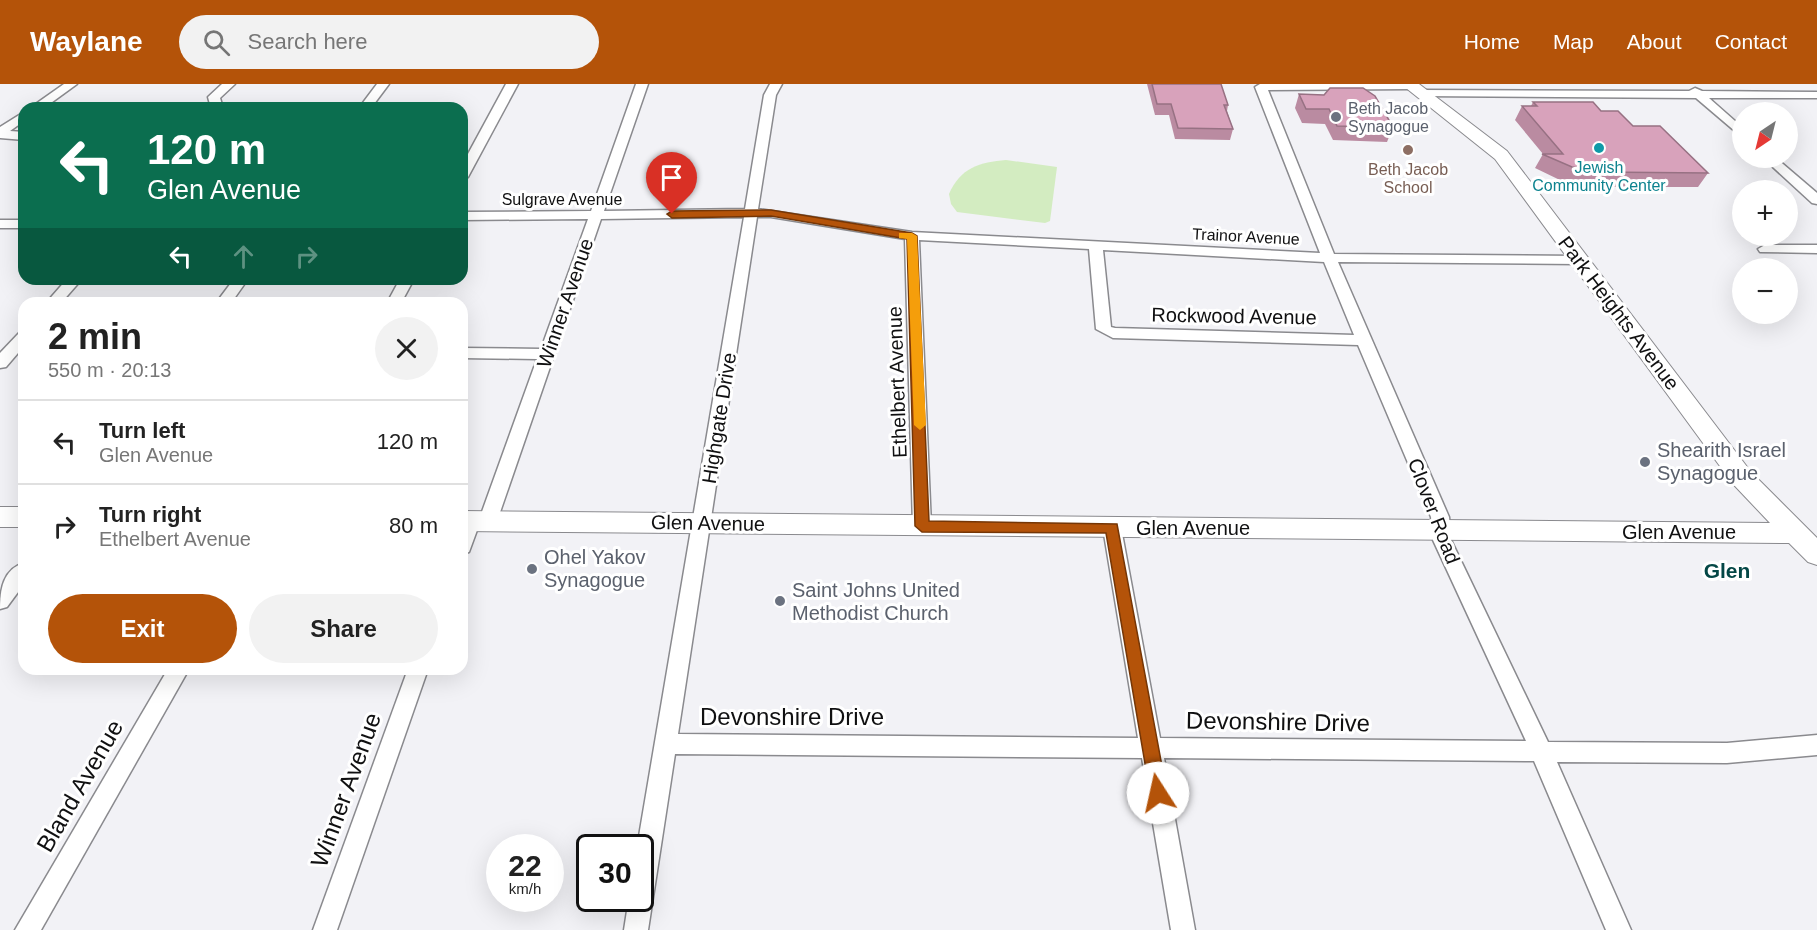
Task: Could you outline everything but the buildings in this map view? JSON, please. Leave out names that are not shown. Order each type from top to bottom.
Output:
[{"type":"street","points":[[45,102],[71,84]]},
{"type":"street","points":[[215,102],[214,97],[229,84]]},
{"type":"street","points":[[370,102],[383,84]]},
{"type":"street","points":[[468,166],[512,84]]},
{"type":"street","name":"Winner Avenue","points":[[474,521],[548,354],[642,84]]},
{"type":"street","name":"Highgate Drive","points":[[636,930],[770,95],[776,84]]},
{"type":"street","points":[[1540,84],[1549,94]]},
{"type":"street","points":[[1687,84],[1732,124]]},
{"type":"street","name":"Clover Road","points":[[1414,88],[1261,87],[1329,258],[1440,517],[1442,540],[1541,752],[1620,930]]},
{"type":"street","points":[[1414,88],[1549,94],[1817,95]]},
{"type":"street","name":"Park Heights Avenue","points":[[1414,88],[1493,148],[1742,478],[1805,533],[1817,555]]},
{"type":"street","points":[[0,133],[18,120]]},
{"type":"street","points":[[0,133],[18,135]]},
{"type":"street","points":[[1780,168],[1817,200]]},
{"type":"street","name":"Sulgrave Avenue","points":[[468,216],[787,215],[912,236]]},
{"type":"street","points":[[0,224],[18,224]]},
{"type":"street","name":"Trainor Avenue","points":[[912,236],[1329,258],[1579,260]]},
{"type":"street","name":"Ethelbert Avenue","points":[[912,236],[922,526]]},
{"type":"street","name":"Rockwood Avenue","points":[[1096,246],[1104,329],[1122,334],[1364,340]]},
{"type":"street","points":[[1765,249],[1817,249]]},
{"type":"street","points":[[58,297],[70,285]]},
{"type":"street","points":[[0,363],[12,350]]},
{"type":"street","points":[[468,353],[548,354]]},
{"type":"street","points":[[0,517],[18,517]]},
{"type":"street","name":"Glen Avenue","points":[[474,521],[1805,533]]},
{"type":"street","points":[[1112,528],[1183,930]]},
{"type":"street","points":[[0,601],[18,578]]},
{"type":"street","name":"Bland Avenue","points":[[27,930],[176,675]]},
{"type":"street","name":"Winner Avenue","points":[[325,930],[416,675]]},
{"type":"street","name":"Devonshire Drive","points":[[666,744],[1727,753],[1817,745]]},
{"type":"green space","points":[[1006,160],[1057,167],[1050,221],[1045,223],[957,212],[951,204],[949,194],[965,172],[988,162]]},
{"type":"slow traffic","points":[[903,235],[912,236],[920,425]]},
{"type":"place","name":"Beth Jacob Synagogue","points":[[1336,117]]},
{"type":"place","name":"Jewish Community Center","points":[[1599,148]]},
{"type":"place","name":"Beth Jacob School","points":[[1408,150]]},
{"type":"place","name":"Shearith Israel Synagogue","points":[[1645,462]]},
{"type":"place","name":"Ohel Yakov Synagogue","points":[[532,569]]},
{"type":"place","name":"Saint Johns United Methodist Church","points":[[780,601]]},
{"type":"district","name":"Glen","points":[[1727,571]]},
{"type":"route","points":[[672,214],[771,213],[876,232],[912,236],[921,442],[922,526],[1112,528],[1158,793]]}]
